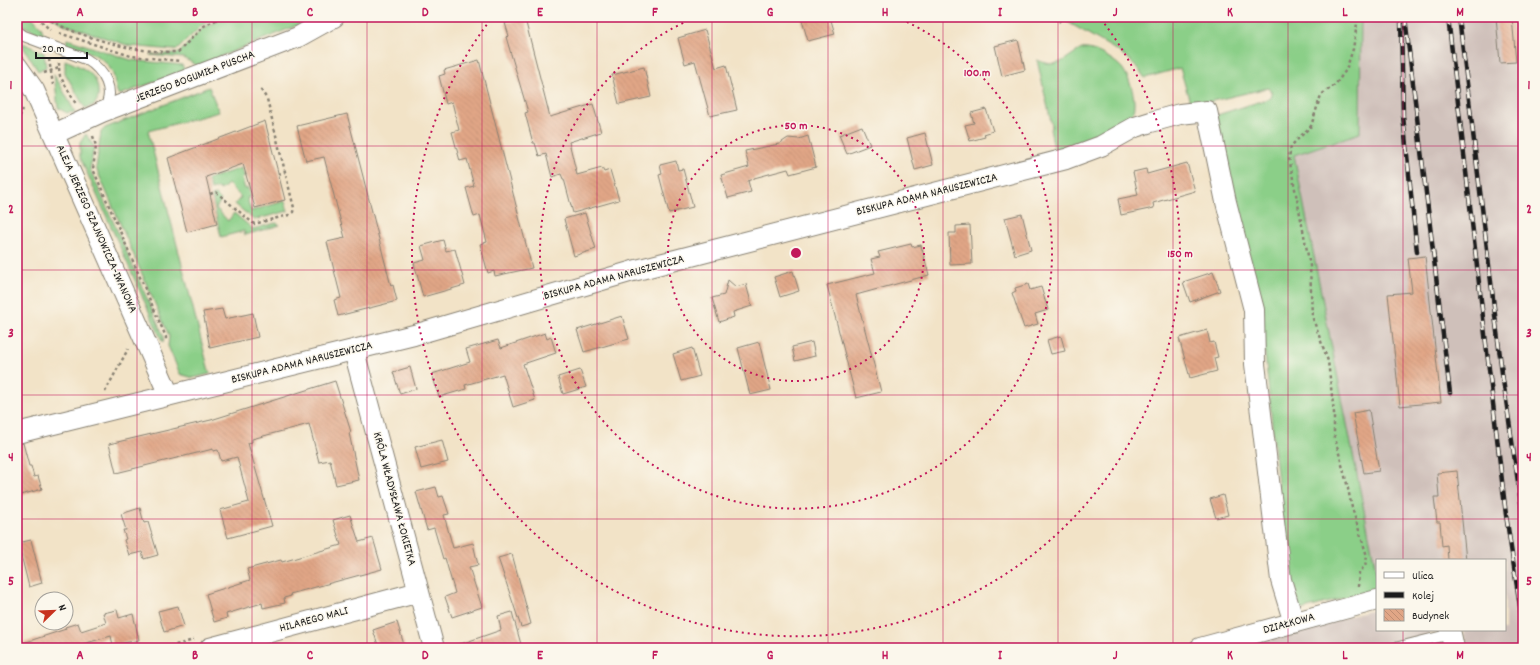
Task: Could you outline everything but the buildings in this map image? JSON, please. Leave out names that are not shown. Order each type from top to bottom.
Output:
[{"type":"street","name":"JERZEGO BOGUMIŁA PUSCHA","points":[[54,134],[102,112],[298,37],[334,17]]},
{"type":"street","name":"ALEJA JERZEGO SZAJNOWICZA-IWANOWA","points":[[17,66],[34,90],[169,395]]},
{"type":"street","name":"BISKUPA ADAMA NARUSZEWICZA","points":[[17,433],[354,351],[633,271],[1066,159],[1101,146],[1136,127],[1150,122],[1180,114],[1207,111],[1226,202],[1254,310],[1256,364],[1281,580],[1294,623]]},
{"type":"street","name":"KRÓLA WŁADYSŁAWA ŁOKIETKA","points":[[354,351],[434,648]]},
{"type":"street","name":"HILAREGO MALI","points":[[203,644],[419,592]]},
{"type":"street","name":"DZIAŁKOWA","points":[[1200,648],[1370,602]]},
{"type":"lane","points":[[17,31],[24,36],[86,59],[95,64],[106,80],[108,88],[108,103],[102,112]]},
{"type":"lane","points":[[1395,648],[1452,637]]},
{"type":"path","points":[[37,17],[50,30],[131,56],[182,62],[186,64],[195,77]]},
{"type":"path","points":[[46,17],[58,26],[126,49],[160,52],[178,52],[204,26],[222,17]]},
{"type":"path","points":[[1055,17],[1060,22]]},
{"type":"path","points":[[1358,17],[1353,49],[1346,70],[1335,85],[1321,94],[1311,126],[1291,146],[1289,158],[1310,266],[1312,316],[1328,361],[1334,413],[1334,434],[1348,484],[1352,508],[1367,556],[1365,566],[1359,572],[1357,585],[1370,602]]},
{"type":"path","points":[[59,58],[60,76],[80,110]]},
{"type":"path","points":[[40,76],[46,72],[59,68]]},
{"type":"path","points":[[210,194],[216,192],[254,224],[289,216],[293,212],[294,208],[267,99],[259,87]]},
{"type":"path","points":[[23,108],[27,114]]},
{"type":"path","points":[[89,131],[96,146],[93,169],[166,337],[165,344]]},
{"type":"path","points":[[278,174],[285,172]]},
{"type":"path","points":[[103,394],[122,363],[130,345],[133,351]]},
{"type":"path","points":[[164,648],[203,644]]},
{"type":"shaded area","points":[[1361,17],[1523,17],[1523,648],[1467,648],[1463,631],[1506,631],[1506,559],[1376,559],[1376,571],[1294,155],[1360,133]]},
{"type":"shaded area","points":[[1376,609],[1376,631],[1428,631],[1432,648],[1232,648]]},
{"type":"green space","points":[[17,17],[32,17],[41,27],[45,37],[17,22]]},
{"type":"green space","points":[[51,17],[218,17],[202,25],[178,49],[173,50],[130,46],[66,25]]},
{"type":"green space","points":[[226,17],[318,17],[197,66],[184,58],[150,55],[179,53],[204,27]]},
{"type":"green space","points":[[1059,17],[1361,17],[1360,133],[1294,155],[1376,571],[1376,589],[1297,611],[1287,574],[1261,313],[1215,128],[1217,115],[1271,98],[1272,93],[1268,88],[1191,106],[1180,68],[1145,78],[1135,65],[1121,53]]},
{"type":"green space","points":[[67,39],[131,60],[182,65],[185,71],[119,95],[113,74],[104,61],[86,51],[66,45]]},
{"type":"green space","points":[[23,43],[44,53],[46,67],[38,71],[22,45]]},
{"type":"green space","points":[[1082,49],[1098,52],[1114,61],[1122,68],[1131,86],[1134,108],[1129,119],[1115,130],[1106,135],[1058,153],[1052,142],[1050,129],[1052,126],[1037,60],[1051,64],[1057,63]]},
{"type":"green space","points":[[65,60],[91,74],[97,84],[98,94],[94,105],[85,108],[65,73]]},
{"type":"green space","points":[[54,74],[75,112],[67,113],[58,108]]},
{"type":"green space","points":[[209,87],[219,112],[148,131],[209,371],[211,373],[193,378],[180,374],[168,346],[169,336],[96,168],[101,132],[105,128]]},
{"type":"green space","points":[[86,134],[94,147],[90,169],[164,337],[163,343],[80,157],[80,143]]},
{"type":"green space","points":[[241,168],[245,177],[242,178],[245,189],[248,188],[250,197],[247,198],[251,211],[285,201],[288,211],[254,220],[235,204],[241,197],[228,184],[221,190],[218,188],[211,190],[208,179]]},
{"type":"green space","points":[[216,195],[221,200],[216,208],[228,221],[234,213],[253,229],[276,223],[280,225],[245,235],[244,231],[221,237],[212,196]]},
{"type":"railway","points":[[1405,17],[1450,393]]},
{"type":"railway","points":[[1448,17],[1506,515],[1523,626]]},
{"type":"railway","points":[[1459,17],[1502,373],[1523,516]]},
{"type":"railway","points":[[1401,19],[1403,116],[1417,252]]}]
